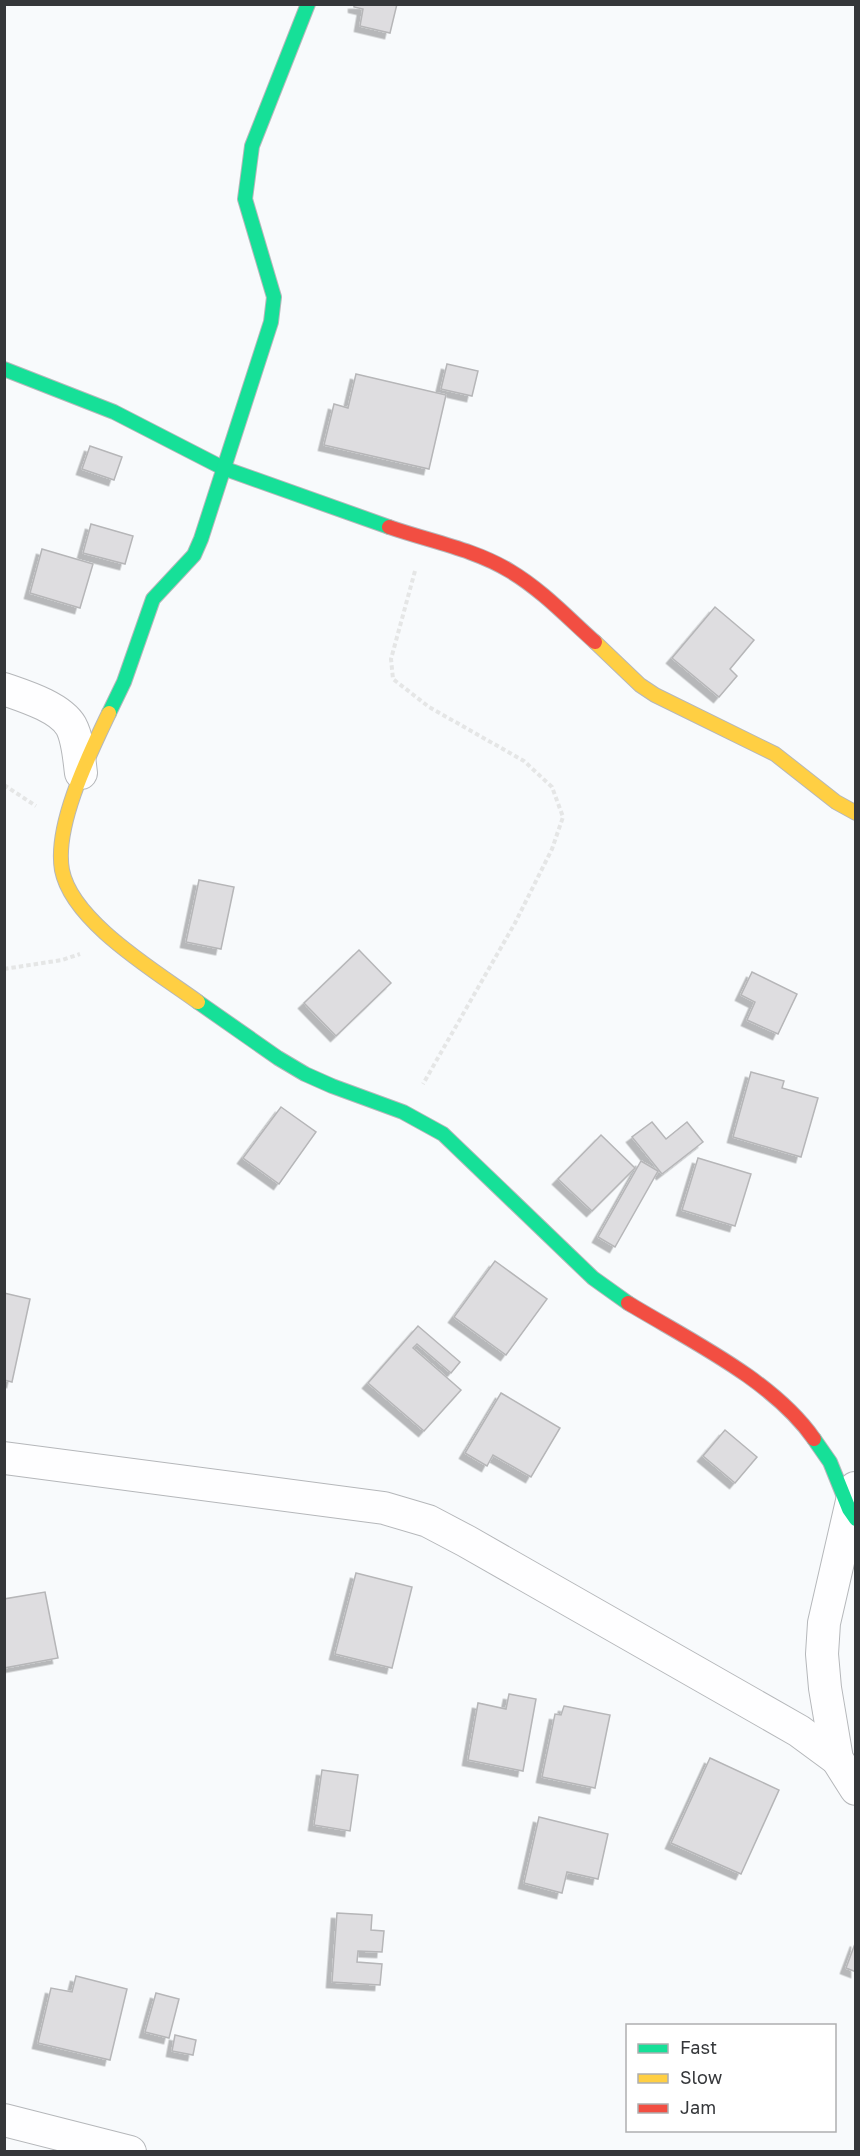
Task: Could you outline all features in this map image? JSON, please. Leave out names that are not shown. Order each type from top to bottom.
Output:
[{"type":"street","points":[[308,4],[252,146],[245,200],[274,297],[271,322],[201,539],[194,555],[153,599],[124,682],[81,773],[62,836],[62,870],[84,912],[115,943],[278,1058],[305,1074],[424,1120],[443,1134],[593,1278],[621,1299],[734,1367],[787,1406],[807,1428],[830,1462],[853,1504],[824,1623],[822,1654],[825,1688],[837,1759],[855,1789]]},
{"type":"street","points":[[4,369],[114,412],[223,468],[424,539],[470,552],[509,570],[534,587],[640,685],[655,695],[775,754],[836,802],[855,813]]},
{"type":"street","points":[[4,688],[42,703],[57,712],[70,725],[81,773]]},
{"type":"street","points":[[4,1458],[384,1508],[428,1521],[634,1635],[799,1731],[837,1759]]},
{"type":"street","points":[[4,2120],[130,2151]]},
{"type":"path","points":[[407,1112],[515,923],[552,849],[563,817],[552,787],[524,761],[429,707],[393,679],[391,659],[424,539]]},
{"type":"path","points":[[4,969],[62,960],[115,943]]},
{"type":"building","points":[[354,4],[397,4],[390,33],[360,26],[363,9],[354,7]]},
{"type":"building","points":[[447,364],[478,371],[472,396],[441,389]]},
{"type":"building","points":[[356,374],[446,395],[429,469],[324,445],[334,404],[348,408]]},
{"type":"building","points":[[90,446],[122,457],[114,480],[82,469]]},
{"type":"building","points":[[91,524],[133,536],[125,564],[83,553]]},
{"type":"building","points":[[42,549],[93,564],[80,608],[30,593]]},
{"type":"building","points":[[715,607],[754,640],[730,669],[737,676],[719,697],[672,658]]},
{"type":"building","points":[[199,880],[234,887],[221,949],[186,942]]},
{"type":"building","points":[[359,950],[391,983],[336,1036],[304,1003]]},
{"type":"building","points":[[752,972],[797,994],[778,1034],[747,1020],[755,1002],[741,995]]},
{"type":"building","points":[[751,1072],[784,1081],[782,1088],[818,1098],[801,1157],[733,1137]]},
{"type":"building","points":[[281,1107],[316,1132],[279,1184],[243,1158]]},
{"type":"building","points":[[652,1122],[666,1139],[687,1122],[703,1142],[662,1174],[632,1137]]},
{"type":"building","points":[[601,1135],[635,1168],[592,1211],[558,1179]]},
{"type":"building","points":[[698,1158],[751,1174],[735,1226],[682,1210]]},
{"type":"building","points":[[641,1161],[658,1171],[615,1247],[598,1237]]},
{"type":"building","points":[[495,1261],[547,1299],[506,1355],[454,1317]]},
{"type":"building","points":[[4,1293],[30,1299],[12,1382],[4,1380]]},
{"type":"building","points":[[418,1326],[460,1362],[451,1373],[417,1344],[413,1348],[461,1390],[424,1431],[368,1383]]},
{"type":"building","points":[[501,1393],[560,1428],[531,1477],[493,1455],[487,1466],[465,1453]]},
{"type":"building","points":[[725,1430],[757,1457],[735,1483],[703,1456]]},
{"type":"building","points":[[356,1573],[412,1587],[392,1668],[335,1654]]},
{"type":"building","points":[[45,1592],[58,1658],[4,1668],[4,1599]]},
{"type":"building","points":[[509,1694],[536,1699],[523,1771],[468,1760],[478,1703],[506,1709]]},
{"type":"building","points":[[564,1706],[610,1715],[595,1788],[542,1777],[555,1714],[561,1715]]},
{"type":"building","points":[[710,1758],[779,1790],[741,1874],[671,1843]]},
{"type":"building","points":[[322,1770],[358,1775],[350,1831],[314,1825]]},
{"type":"building","points":[[539,1817],[608,1834],[598,1879],[567,1872],[562,1893],[524,1883]]},
{"type":"building","points":[[337,1913],[372,1915],[371,1930],[384,1931],[382,1952],[358,1951],[357,1962],[382,1964],[380,1985],[332,1982]]},
{"type":"building","points":[[856,1941],[856,1972],[846,1968]]},
{"type":"building","points":[[76,1976],[127,1989],[110,2060],[38,2043],[51,1988],[72,1992]]},
{"type":"building","points":[[156,1993],[179,1999],[169,2038],[145,2032]]},
{"type":"building","points":[[175,2035],[196,2040],[193,2055],[172,2051]]},
{"type":"traffic: fast","points":[[109,713],[124,682],[153,599],[194,555],[201,539],[271,322],[274,297],[245,199],[252,146],[308,4]]},
{"type":"traffic: fast","points":[[4,369],[114,412],[223,468],[389,527]]},
{"type":"traffic: fast","points":[[198,1002],[305,1074],[403,1112],[443,1134],[593,1278],[628,1303]]},
{"type":"traffic: fast","points":[[814,1439],[830,1462],[849,1509],[856,1519]]},
{"type":"traffic: slow","points":[[595,642],[640,685],[655,695],[775,754],[836,802],[856,813]]},
{"type":"traffic: slow","points":[[109,713],[84,768],[68,811],[63,832],[62,870],[69,889],[99,927],[140,961],[198,1002]]},
{"type":"traffic: jam","points":[[389,527],[466,551],[496,563],[544,595],[595,642]]},
{"type":"traffic: jam","points":[[628,1303],[703,1347],[753,1380],[797,1418],[814,1439]]}]
